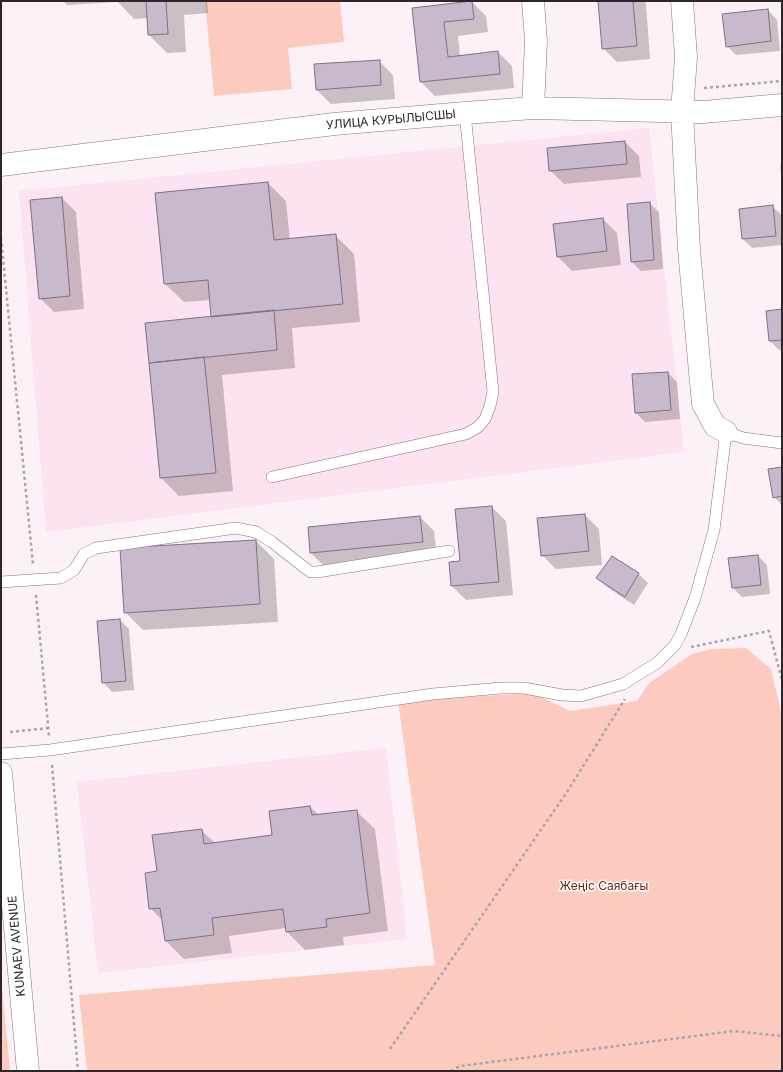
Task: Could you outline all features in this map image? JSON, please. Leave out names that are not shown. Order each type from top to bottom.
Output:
[{"type":"street","points":[[533,1],[536,41],[533,108]]},
{"type":"street","points":[[682,1],[686,56],[682,111],[689,250],[704,404],[715,426],[726,432]]},
{"type":"street","name":"УЛИЦА КУРЫЛЫСШЫ","points":[[1,165],[334,124],[464,113],[533,108],[703,112],[782,105]]},
{"type":"street","name":"KUNAEV AVENUE","points":[[1,773],[28,1071]]},
{"type":"lane","points":[[272,477],[466,434],[478,427],[485,419],[493,392],[464,113]]},
{"type":"lane","points":[[1,754],[50,750],[433,694],[501,688],[524,688],[562,696],[581,696],[623,684],[657,663],[676,645],[681,634],[695,598],[714,530],[726,432],[743,438],[782,442]]},
{"type":"lane","points":[[1,582],[61,578],[74,570],[84,554],[96,548],[236,528],[256,532],[311,572],[449,551]]},
{"type":"path","points":[[684,88],[712,88],[782,81]]},
{"type":"path","points":[[1,238],[35,580],[78,1071]]},
{"type":"path","points":[[687,650],[693,646],[769,631],[782,680]]},
{"type":"path","points":[[390,1049],[566,792],[626,698]]},
{"type":"path","points":[[10,732],[48,728]]},
{"type":"path","points":[[451,1071],[460,1066],[734,1031],[782,1036]]},
{"type":"shaded area","points":[[649,128],[684,452],[46,532],[19,191]]},
{"type":"shaded area","points":[[386,748],[407,939],[98,973],[77,782]]},
{"type":"green space","points":[[205,1],[340,1],[344,42],[288,48],[292,89],[214,96]]},
{"type":"green space","name":"Жеңіс Саябағы","points":[[746,648],[771,669],[782,717],[782,1071],[87,1071],[79,995],[435,965],[398,701],[533,693],[570,711],[637,701],[649,683],[692,654],[711,649]]},
{"type":"green space","points":[[1,976],[10,1071],[1,1071]]},
{"type":"building","points":[[146,1],[166,1],[168,34],[148,35]]},
{"type":"building","points":[[472,1],[474,19],[444,22],[448,57],[498,51],[500,74],[420,82],[412,8]]},
{"type":"building","points":[[598,1],[633,1],[637,46],[602,49]]},
{"type":"building","points":[[768,9],[771,41],[726,47],[722,14]]},
{"type":"building","points":[[380,60],[381,85],[316,90],[314,64]]},
{"type":"building","points":[[625,141],[627,164],[549,171],[547,148]]},
{"type":"building","points":[[268,182],[274,240],[336,234],[343,304],[211,317],[208,280],[164,284],[155,193]]},
{"type":"building","points":[[62,197],[70,296],[39,299],[30,200]]},
{"type":"building","points":[[650,202],[654,260],[631,262],[627,204]]},
{"type":"building","points":[[773,205],[776,236],[742,239],[739,209]]},
{"type":"building","points":[[603,218],[607,251],[557,257],[553,224]]},
{"type":"building","points":[[782,309],[782,340],[769,341],[766,311]]},
{"type":"building","points":[[274,310],[277,350],[149,363],[145,323]]},
{"type":"building","points":[[204,357],[216,473],[160,478],[149,363]]},
{"type":"building","points":[[668,372],[671,410],[635,413],[632,374]]},
{"type":"building","points":[[782,467],[782,496],[773,498],[768,469]]},
{"type":"building","points":[[492,506],[499,582],[451,586],[449,562],[460,561],[455,509]]},
{"type":"building","points":[[585,514],[589,551],[541,556],[537,518]]},
{"type":"building","points":[[420,516],[423,542],[310,553],[308,527]]},
{"type":"building","points":[[256,540],[260,604],[124,613],[120,548]]},
{"type":"building","points":[[758,555],[761,585],[732,588],[728,558]]},
{"type":"building","points":[[612,556],[639,573],[625,597],[596,578]]},
{"type":"building","points":[[120,619],[126,681],[102,683],[97,621]]},
{"type":"building","points":[[310,806],[312,815],[357,810],[370,913],[326,919],[327,927],[286,932],[283,909],[212,918],[214,935],[165,941],[160,908],[149,909],[145,873],[157,871],[152,835],[202,829],[204,844],[272,835],[269,811]]}]
